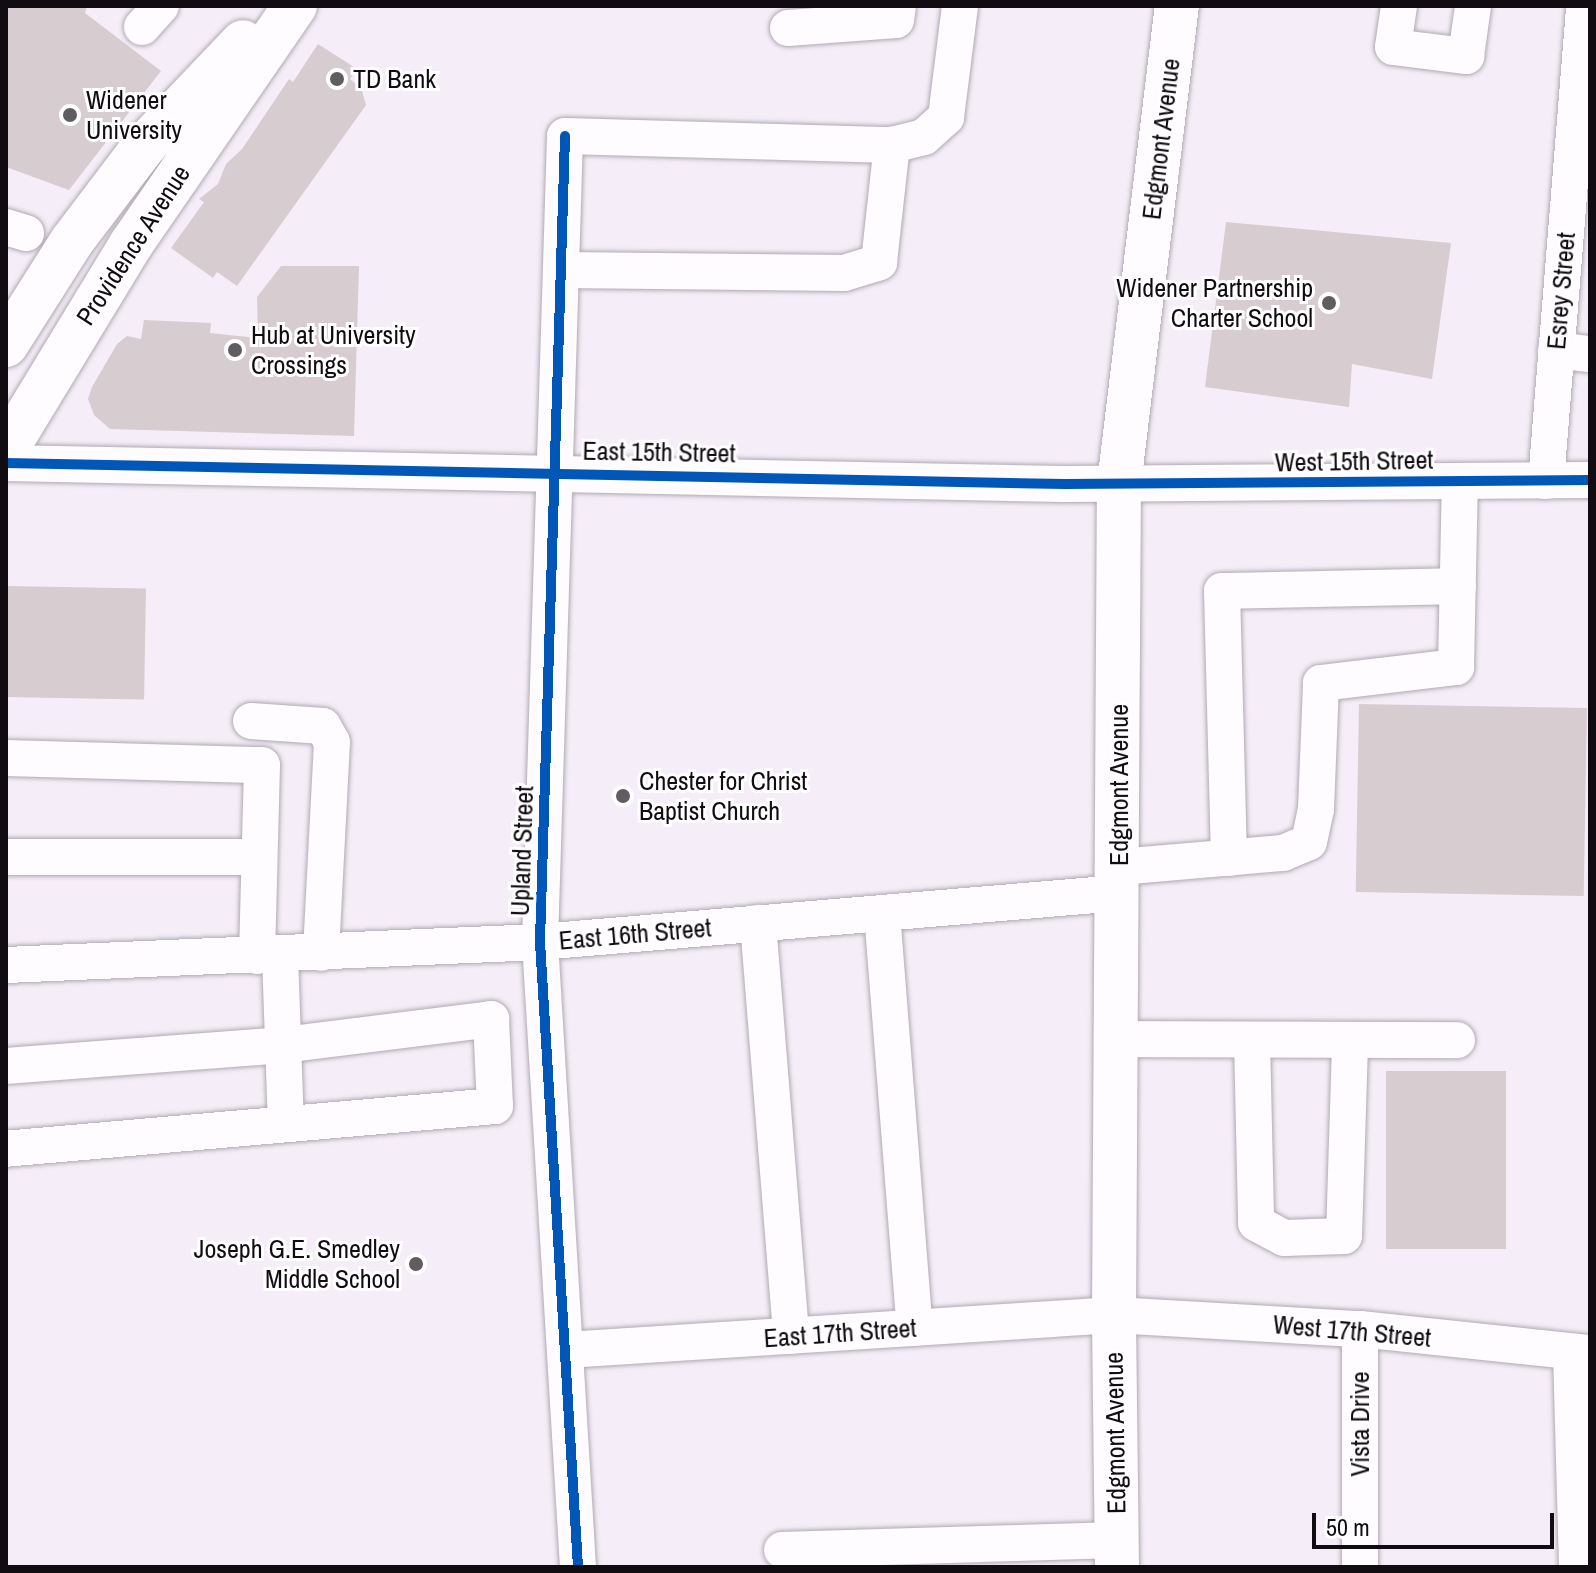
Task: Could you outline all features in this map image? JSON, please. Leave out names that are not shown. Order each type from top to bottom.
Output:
[{"type":"main road","name":"Providence Avenue","points":[[6,345],[72,241],[145,145],[281,6]]},
{"type":"main road","name":"Providence Avenue","points":[[6,450],[132,243],[295,6]]},
{"type":"main road","name":"Edgmont Avenue","points":[[1116,1553],[1114,1315],[1119,484],[1177,6]]},
{"type":"street","points":[[788,28],[896,20],[898,6]]},
{"type":"street","points":[[563,270],[844,273],[879,262],[892,145],[924,137],[946,117],[960,6]]},
{"type":"street","points":[[1399,6],[1393,47],[1466,56],[1473,6]]},
{"type":"street","name":"Esrey Street","points":[[1546,481],[1573,352],[1584,92],[1584,6]]},
{"type":"street","name":"Upland Street","points":[[578,1567],[540,942],[557,472],[565,136],[892,145]]},
{"type":"street","name":"East 15th Street","points":[[6,463],[1119,484]]},
{"type":"street","name":"West 15th Street","points":[[1119,484],[1590,480]]},
{"type":"street","points":[[1229,858],[1222,591],[1458,586],[1460,482]]},
{"type":"street","name":"East 16th Street","points":[[6,965],[540,942],[882,913],[1119,880],[1229,858],[1283,853],[1309,842],[1316,809],[1321,683],[1456,667],[1458,586]]},
{"type":"street","points":[[251,721],[323,726],[332,742],[321,953]]},
{"type":"street","points":[[6,758],[262,765],[259,857],[268,955],[283,1045],[286,1124]]},
{"type":"street","points":[[6,857],[259,857]]},
{"type":"street","points":[[882,913],[915,1328]]},
{"type":"street","points":[[758,923],[791,1336]]},
{"type":"street","points":[[6,1066],[283,1045],[491,1019],[495,1106],[6,1149]]},
{"type":"street","points":[[1117,1039],[1457,1040]]},
{"type":"street","points":[[1252,1040],[1256,1223],[1284,1238],[1344,1236],[1350,1040]]},
{"type":"street","name":"East 17th Street","points":[[566,1350],[1114,1315]]},
{"type":"street","name":"West 17th Street","points":[[1114,1315],[1360,1329],[1580,1352]]},
{"type":"street","name":"Vista Drive","points":[[1360,1329],[1360,1567]]},
{"type":"street","points":[[1577,1567],[1580,1352]]},
{"type":"street","points":[[782,1550],[1116,1553]]},
{"type":"building","name":"Widener University","points":[[6,6],[87,6],[85,13],[161,71],[69,190],[6,167]]},
{"type":"building","points":[[318,44],[357,69],[350,79],[361,88],[366,105],[237,286],[217,272],[213,278],[171,248],[204,202],[199,199],[218,184],[226,164],[242,149],[289,79],[293,82]]},
{"type":"building","name":"Widener Partnership Charter School","points":[[1226,222],[1451,243],[1432,379],[1352,364],[1349,407],[1205,387]]},
{"type":"building","name":"Hub at University Crossings","points":[[281,266],[359,266],[354,436],[110,429],[94,415],[88,399],[92,387],[117,344],[127,336],[141,339],[144,320],[211,323],[210,333],[258,338],[257,297]]},
{"type":"building","points":[[6,586],[146,588],[144,699],[6,697]]},
{"type":"building","points":[[1359,704],[1587,708],[1584,896],[1356,892]]},
{"type":"building","points":[[1386,1071],[1506,1071],[1506,1249],[1386,1249]]},
{"type":"cycle path","points":[[565,136],[540,942],[578,1567]]},
{"type":"cycle path","points":[[6,463],[1065,484],[1590,480]]},
{"type":"place","name":"TD Bank","points":[[337,79]]},
{"type":"place","name":"Widener University","points":[[70,115]]},
{"type":"place","name":"Widener Partnership Charter School","points":[[1329,303]]},
{"type":"place","name":"Hub at University Crossings","points":[[235,350]]},
{"type":"place","name":"Chester for Christ Baptist Church","points":[[623,796]]},
{"type":"place","name":"Joseph G.E. Smedley Middle School","points":[[416,1264]]}]
